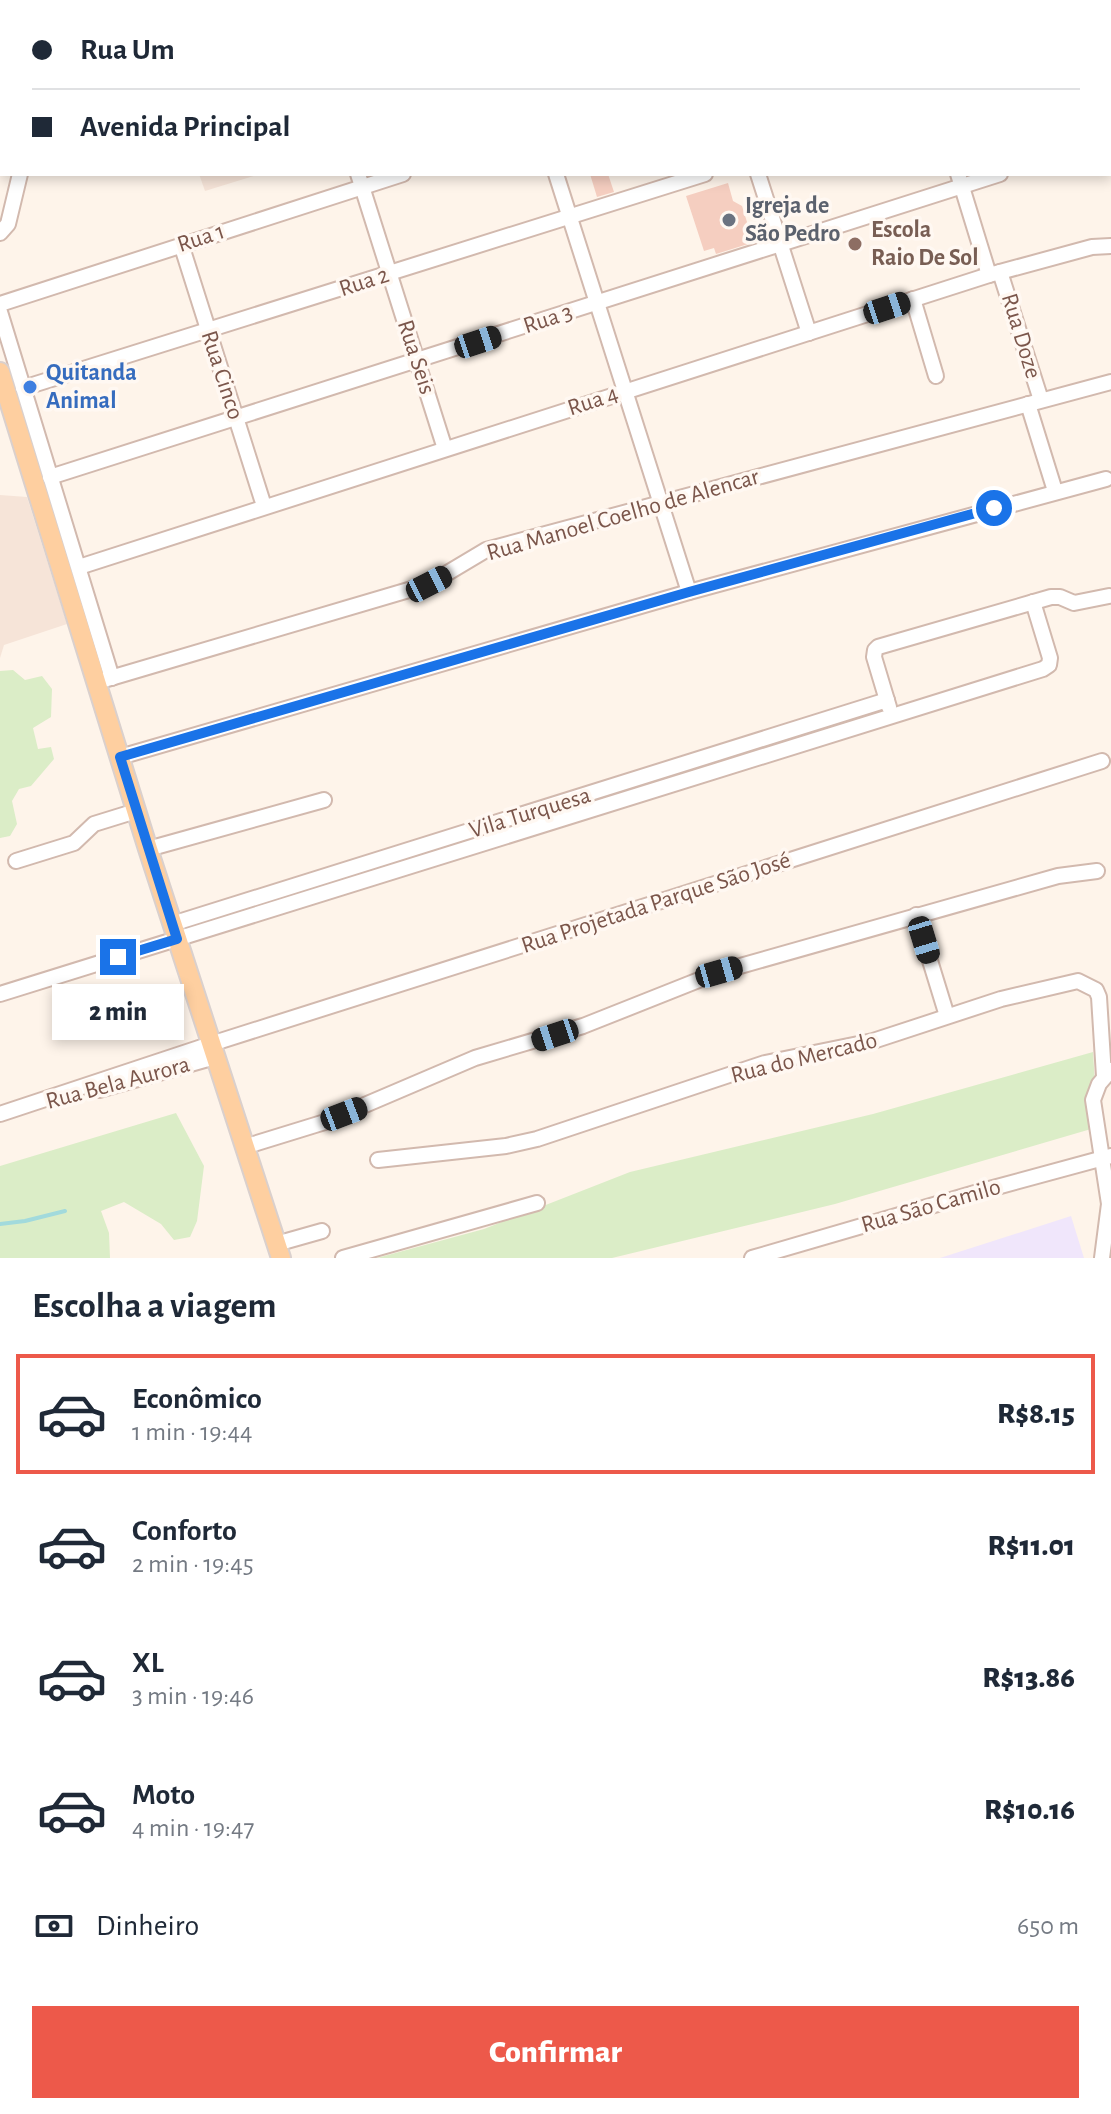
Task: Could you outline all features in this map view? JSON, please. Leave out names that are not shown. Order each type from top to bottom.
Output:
[{"type":"main road","points":[[0,372],[104,680],[120,757],[136,811],[278,1251]]},
{"type":"street","points":[[0,233],[8,224],[20,176]]},
{"type":"street","name":"Rua 1","points":[[0,304],[360,180],[389,176]]},
{"type":"street","points":[[557,176],[689,592]]},
{"type":"street","name":"Rua 2","points":[[23,388],[698,176]]},
{"type":"street","points":[[759,176],[809,333]]},
{"type":"street","name":"Rua 3","points":[[50,477],[598,304],[960,180],[987,176]]},
{"type":"street","name":"Rua Seis","points":[[360,180],[445,449]]},
{"type":"street","name":"Rua Doze","points":[[960,180],[995,273],[1034,402],[1055,491]]},
{"type":"street","name":"Rua Cinco","points":[[181,244],[264,506]]},
{"type":"street","name":"Rua 4","points":[[79,567],[995,273],[1092,247],[1111,246]]},
{"type":"street","points":[[913,299],[936,376]]},
{"type":"street","points":[[0,312],[79,567],[104,680]]},
{"type":"street","name":"Rua Manoel Coelho de Alencar","points":[[104,680],[429,584],[486,550],[1111,382]]},
{"type":"street","points":[[120,757],[689,592],[1106,479]]},
{"type":"street","points":[[890,707],[874,660],[876,649],[1033,602],[1055,597],[1077,603],[1109,596]]},
{"type":"street","name":"Vila Turquesa","points":[[175,932],[371,861],[751,744],[1046,667],[1050,658],[1033,602]]},
{"type":"street","name":"Vila Turquesa","points":[[175,932],[376,878],[566,819],[756,758],[890,707]]},
{"type":"street","points":[[751,744],[756,758]]},
{"type":"street","name":"Rua Projetada Parque São José","points":[[213,1051],[1102,761]]},
{"type":"street","points":[[148,849],[324,800]]},
{"type":"street","points":[[561,804],[566,819]]},
{"type":"street","points":[[16,861],[74,843],[94,824],[136,811]]},
{"type":"street","points":[[371,861],[376,878]]},
{"type":"street","points":[[244,1147],[325,1122],[475,1058],[583,1026],[691,982],[1058,876],[1097,871]]},
{"type":"street","points":[[916,915],[947,1016]]},
{"type":"street","points":[[0,994],[175,932]]},
{"type":"street","name":"Rua do Mercado","points":[[378,1160],[506,1146],[537,1139],[765,1063],[873,1041],[947,1016],[1057,984],[1078,981],[1096,990],[1102,1008],[1107,1073]]},
{"type":"street","name":"Rua Bela Aurora","points":[[0,1114],[213,1051]]},
{"type":"street","points":[[1102,1258],[1110,1204],[1108,1158],[1093,1100],[1107,1073]]},
{"type":"street","name":"Rua São Camilo","points":[[752,1258],[1108,1158]]},
{"type":"street","points":[[343,1258],[537,1203]]},
{"type":"street","points":[[278,1251],[322,1231]]},
{"type":"shaded area","points":[[200,176],[254,176],[205,191]]},
{"type":"shaded area","points":[[0,495],[27,497],[67,624],[4,645],[0,658]]},
{"type":"shaded area","points":[[1071,1216],[1084,1258],[940,1258]]},
{"type":"green space","points":[[13,670],[25,680],[42,676],[52,689],[51,717],[33,728],[38,749],[51,747],[54,759],[31,786],[19,789],[12,801],[17,824],[10,836],[0,838],[0,671]]},
{"type":"green space","points":[[1093,1052],[1095,1083],[1091,1129],[835,1204],[612,1258],[377,1258],[484,1229],[630,1172],[873,1114]]},
{"type":"green space","points":[[176,1113],[204,1166],[197,1221],[190,1237],[174,1240],[161,1224],[124,1202],[101,1211],[109,1233],[110,1258],[0,1258],[0,1166]]},
{"type":"building","points":[[591,176],[609,176],[614,192],[597,197]]},
{"type":"building","name":"Igreja de São Pedro","points":[[728,183],[733,201],[742,206],[747,222],[743,229],[748,244],[716,254],[714,248],[704,251],[686,196]]},
{"type":"waterway","points":[[0,1224],[65,1211]]},
{"type":"place","name":"Igreja de São Pedro","points":[[729,220]]},
{"type":"place","name":"Escola Raio De Sol","points":[[855,244]]},
{"type":"place","name":"Quitanda Animal","points":[[30,387]]},
{"type":"route","points":[[118,957],[177,939],[120,757],[689,592],[994,508]]}]
